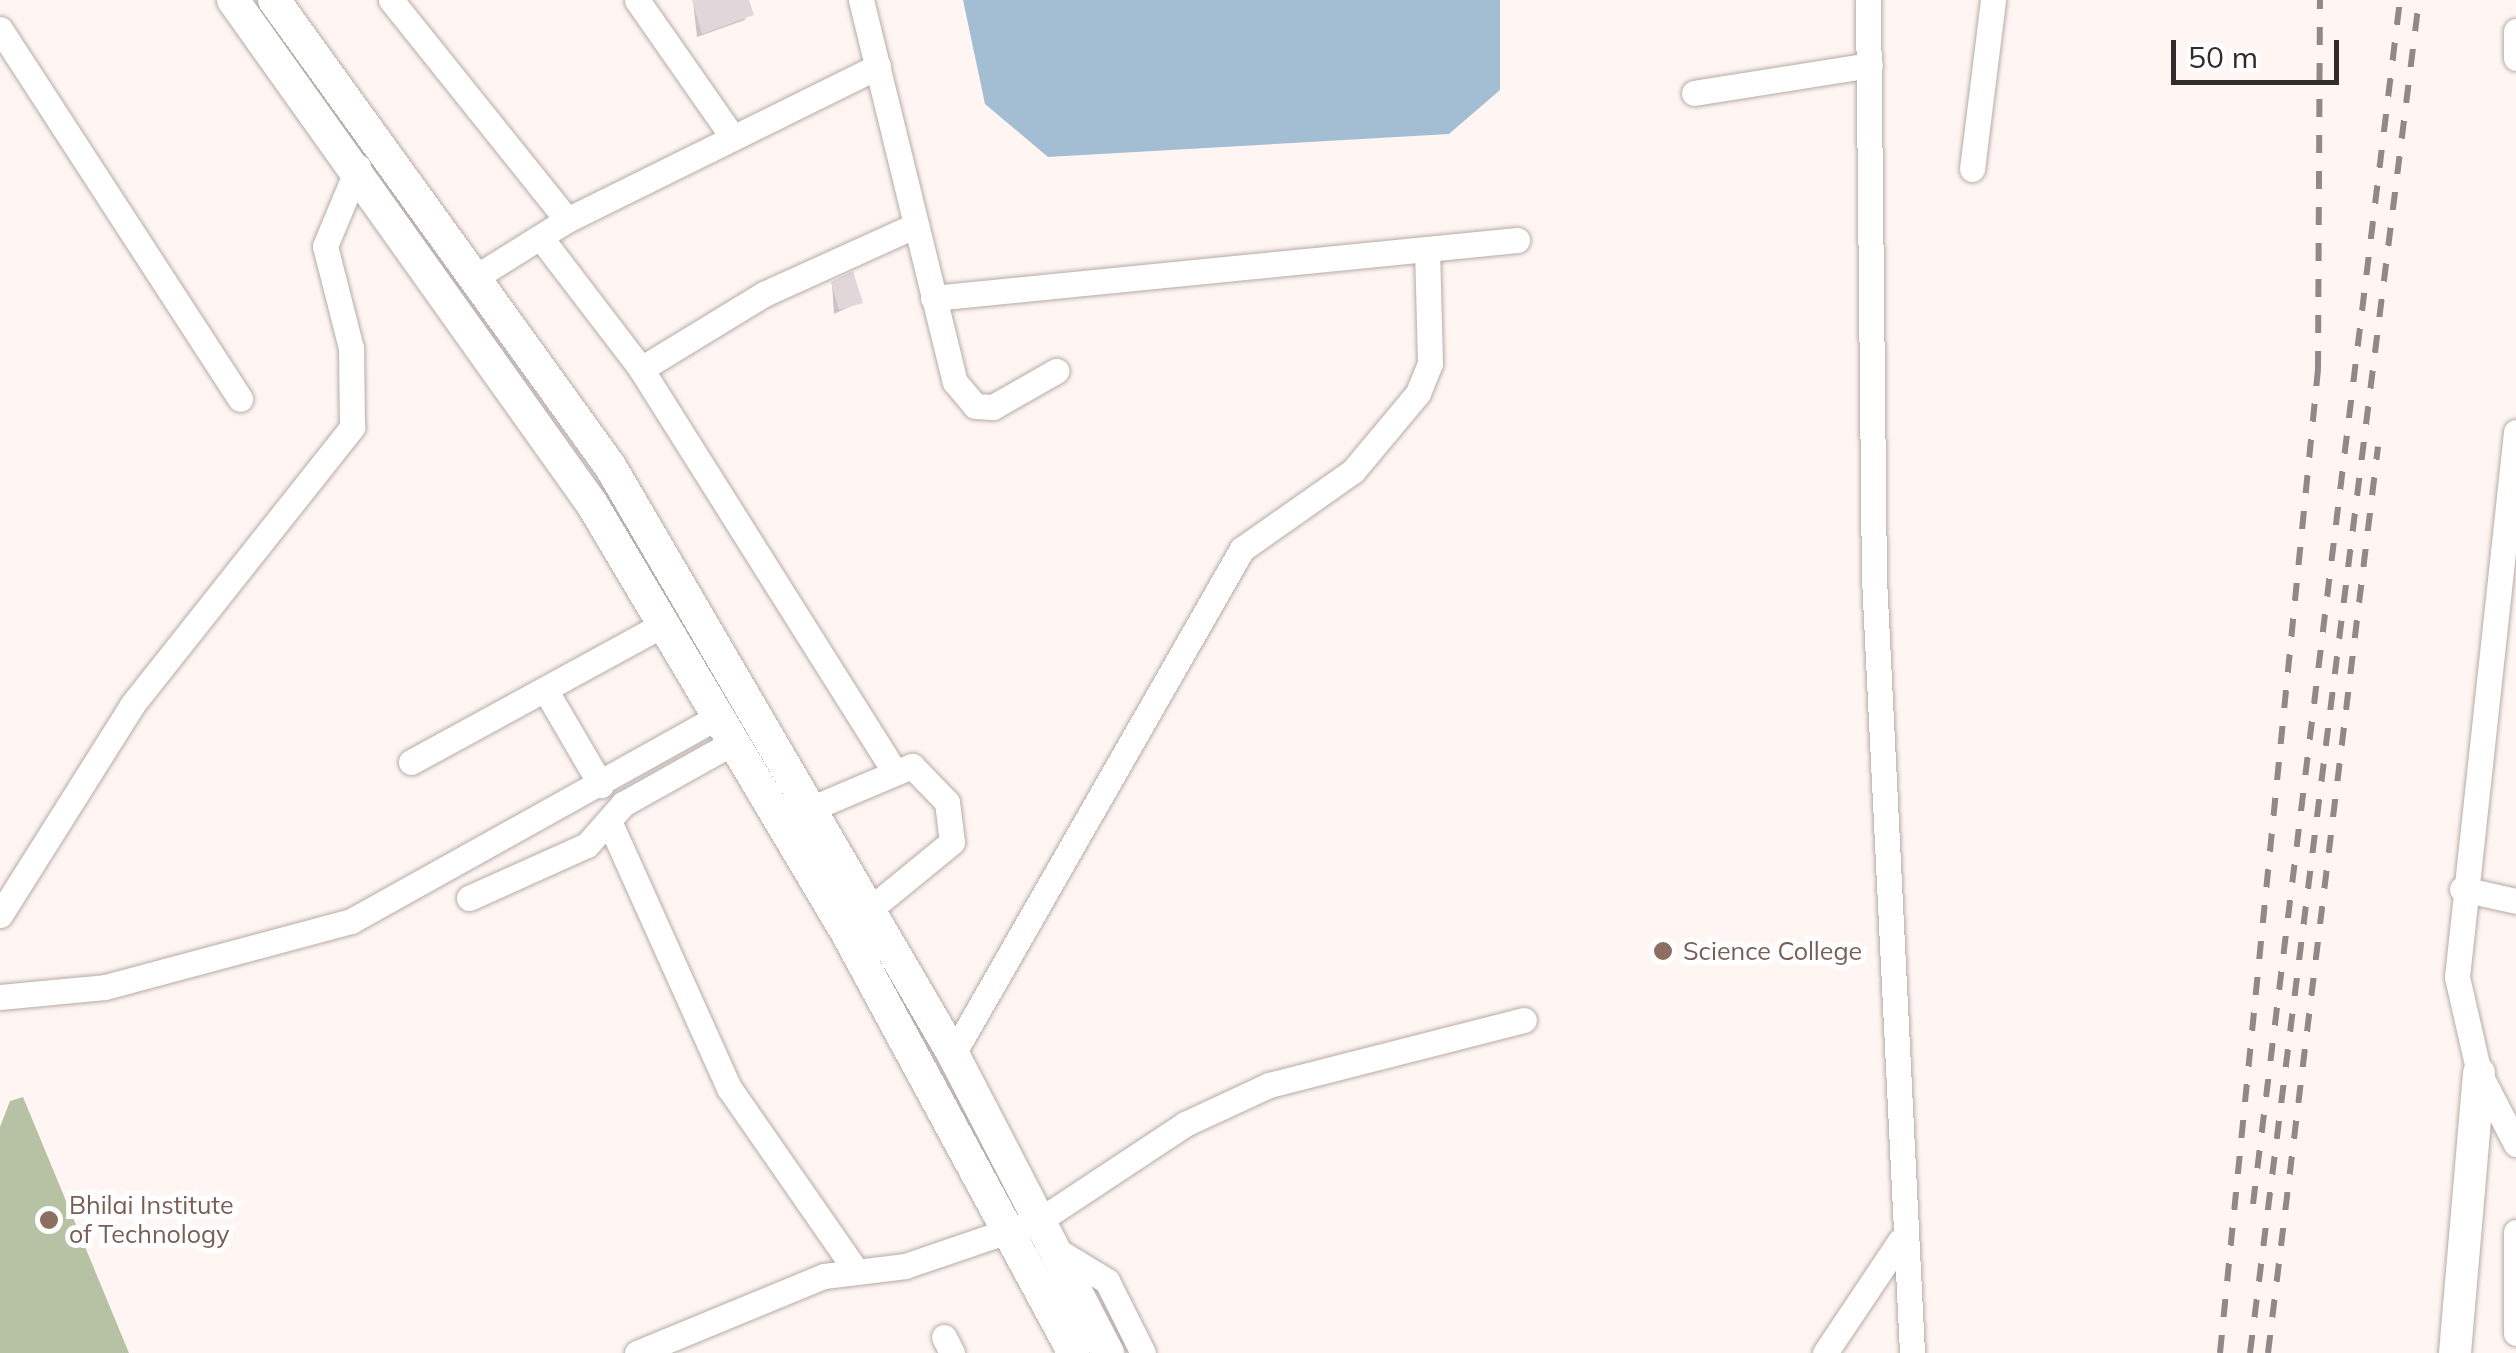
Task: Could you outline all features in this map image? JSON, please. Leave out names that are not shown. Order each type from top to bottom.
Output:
[{"type":"main road","points":[[233,0],[358,168],[592,504],[1025,1226],[1061,1252],[1086,1324],[1108,1353]]},
{"type":"main road","points":[[274,0],[479,275],[610,466],[953,1054],[1025,1226],[1067,1348]]},
{"type":"main road","points":[[2454,1353],[2479,1073]]},
{"type":"street","points":[[391,0],[567,220]]},
{"type":"street","points":[[637,0],[729,132]]},
{"type":"street","points":[[861,0],[912,227],[955,382],[975,406],[1014,401],[1056,371]]},
{"type":"street","points":[[1868,0],[1874,578],[1900,1241],[1912,1353]]},
{"type":"street","points":[[1972,168],[1993,0]]},
{"type":"street","points":[[0,29],[240,399]]},
{"type":"street","points":[[2516,31],[2516,58]]},
{"type":"street","points":[[1694,93],[1870,65]]},
{"type":"street","points":[[479,275],[567,220],[729,132],[878,66]]},
{"type":"street","points":[[0,915],[132,705],[352,427],[350,348],[325,246],[358,168]]},
{"type":"street","points":[[641,369],[764,294],[912,227]]},
{"type":"street","points":[[541,238],[641,369],[893,769]]},
{"type":"street","points":[[933,298],[1518,240]]},
{"type":"street","points":[[953,1054],[1232,562],[1279,514],[1353,471],[1418,393],[1430,362],[1427,250]]},
{"type":"street","points":[[2515,449],[2507,576],[2462,890],[2457,977],[2479,1073],[2516,1144]]},
{"type":"street","points":[[410,762],[662,625]]},
{"type":"street","points":[[546,691],[601,785]]},
{"type":"street","points":[[0,997],[105,988],[351,921],[601,785],[727,729]]},
{"type":"street","points":[[469,898],[587,845],[623,804],[727,729]]},
{"type":"street","points":[[810,809],[893,769],[924,772],[957,832],[869,910]]},
{"type":"street","points":[[609,821],[729,1088],[854,1268]]},
{"type":"street","points":[[2462,890],[2516,901]]},
{"type":"street","points":[[638,1353],[854,1268],[905,1266],[1025,1226],[1227,1102],[1524,1020]]},
{"type":"street","points":[[2516,1232],[2516,1332]]},
{"type":"street","points":[[1826,1353],[1900,1241]]},
{"type":"street","points":[[1061,1252],[1107,1281],[1143,1353]]},
{"type":"green space","name":"Bhilai Institute of Technology","points":[[23,1097],[129,1353],[0,1353],[0,1127],[10,1101]]},
{"type":"water","points":[[963,0],[1500,0],[1500,90],[1449,134],[1048,157],[985,104]]},
{"type":"building","points":[[692,0],[749,0],[754,15],[702,34]]},
{"type":"building","points":[[853,271],[863,303],[839,310],[831,282]]},
{"type":"railway","points":[[2220,1353],[2318,369],[2320,0]]},
{"type":"railway","points":[[2253,1204],[2400,0]]},
{"type":"railway","points":[[2250,1353],[2419,0]]},
{"type":"railway","points":[[2268,1353],[2378,447]]},
{"type":"place","name":"Science College","points":[[1663,951]]},
{"type":"place","name":"Bhilai Institute of Technology","points":[[49,1220]]}]
